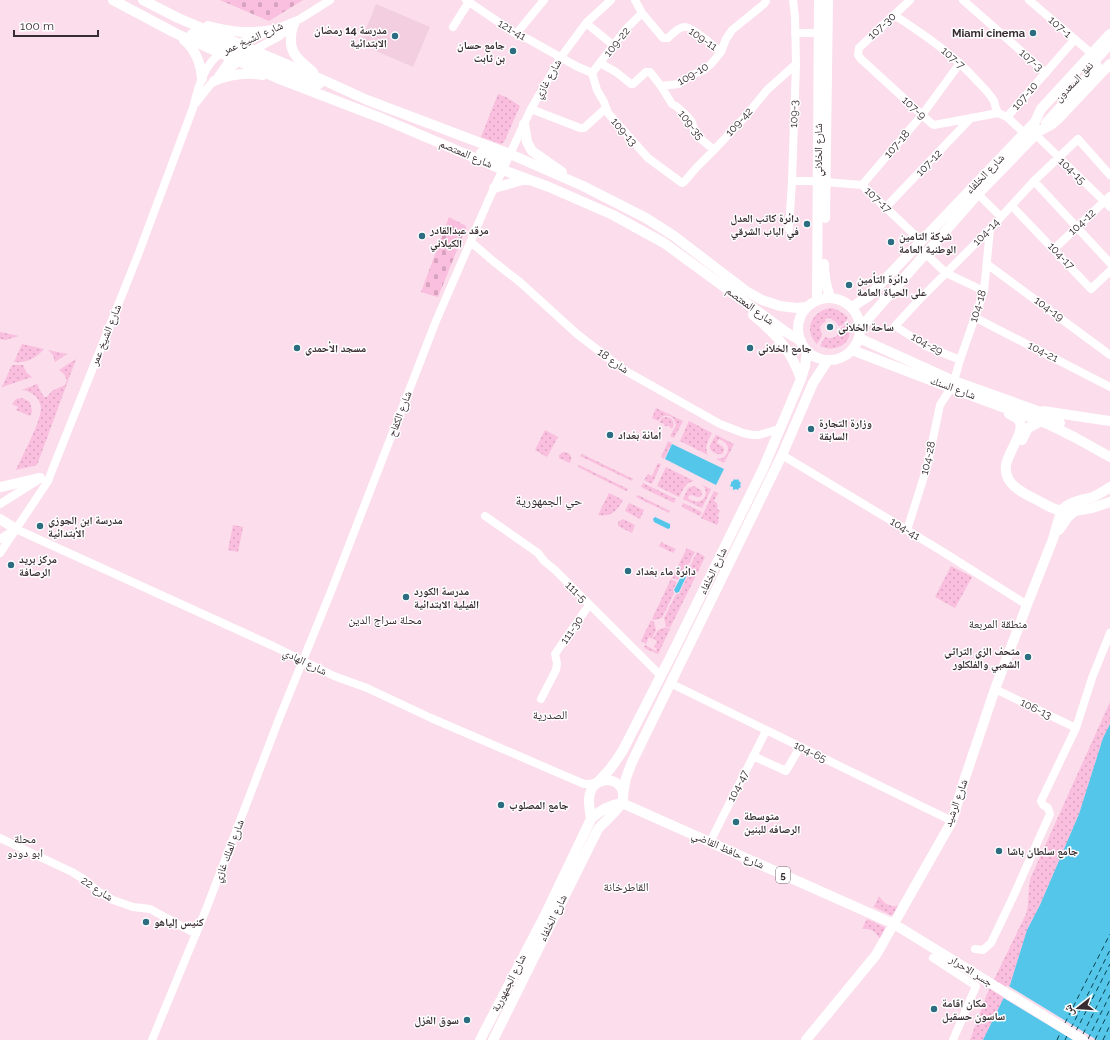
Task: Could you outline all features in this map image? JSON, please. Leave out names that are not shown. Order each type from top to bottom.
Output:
[{"type":"main road","points":[[113,0],[175,33],[220,53],[229,51],[238,52]]},
{"type":"main road","name":"شارع المعتصم","points":[[143,0],[238,52],[277,78],[381,118],[613,215],[664,243],[800,341]]},
{"type":"main road","name":"شارع الخلاني","points":[[819,0],[824,275],[830,297]]},
{"type":"main road","name":"شارع الخلاني","points":[[817,299],[828,0]]},
{"type":"main road","points":[[141,15],[238,52],[305,80],[367,100]]},
{"type":"main road","points":[[178,18],[228,31],[251,33],[273,30]]},
{"type":"main road","points":[[296,22],[290,36],[290,44],[293,51],[299,60],[321,79]]},
{"type":"main road","points":[[175,33],[186,41],[192,48],[199,62],[202,79]]},
{"type":"main road","name":"شارع الخلفاء","points":[[860,335],[868,319],[1037,128],[1041,109],[1110,34]]},
{"type":"main road","name":"نفق السعدون","points":[[1037,128],[1110,44]]},
{"type":"main road","points":[[216,79],[238,52]]},
{"type":"main road","name":"شارع المعتصم","points":[[238,52],[321,79],[367,100],[510,154],[583,186],[646,218],[668,232],[746,291],[762,300],[780,306],[797,308],[806,307]]},
{"type":"main road","name":"نفق السعدون","points":[[1037,128],[1064,102],[1110,52]]},
{"type":"main road","name":"شارع الخلفاء","points":[[852,306],[869,296],[1024,133],[1051,125],[1110,64]]},
{"type":"main road","points":[[216,79],[247,73],[277,78]]},
{"type":"main road","points":[[381,118],[415,126],[493,158],[502,159],[510,154]]},
{"type":"main road","points":[[524,124],[527,142],[532,151],[583,186]]},
{"type":"main road","points":[[494,188],[526,179]]},
{"type":"main road","points":[[706,274],[779,338],[791,356],[801,380]]},
{"type":"main road","points":[[830,297],[842,300],[852,306],[860,322],[860,335],[852,350],[845,356],[828,360],[817,357],[807,351],[800,341],[798,329],[800,317],[806,307],[817,299],[830,297]]},
{"type":"main road","name":"شارع السنك","points":[[860,335],[980,398],[1041,421],[1055,424]]},
{"type":"main road","name":"شارع السنك","points":[[852,350],[1035,410],[1055,424]]},
{"type":"main road","name":"شارع الخلفاء","points":[[591,819],[589,800],[592,789],[610,769],[622,752],[763,469],[801,380],[807,351]]},
{"type":"main road","name":"شارع الخلفاء","points":[[493,1040],[598,829],[618,808],[623,798],[626,778],[632,762],[782,455],[813,383],[828,360]]},
{"type":"main road","points":[[980,398],[985,404],[1014,416],[1020,421],[1021,429],[1006,464],[1008,477],[1013,485],[1020,491],[1061,511],[1076,506],[1110,487]]},
{"type":"main road","points":[[1035,410],[1107,418]]},
{"type":"main road","points":[[1041,421],[1031,426],[1026,431],[1012,465],[1012,476],[1016,482],[1022,487],[1053,502],[1092,508],[1110,502]]},
{"type":"main road","points":[[1055,424],[1110,449]]},
{"type":"main road","points":[[1055,424],[1081,441],[1110,457]]},
{"type":"main road","points":[[0,487],[40,478]]},
{"type":"main road","points":[[1049,506],[1056,518],[1057,526]]},
{"type":"main road","name":"شارع الرشيد","points":[[1053,539],[1076,506]]},
{"type":"main road","name":"شارع الرشيد","points":[[806,1040],[870,963],[894,924],[952,821],[965,778],[996,689],[1053,539],[1061,511]]},
{"type":"main road","points":[[0,519],[16,529]]},
{"type":"main road","points":[[0,524],[16,529]]},
{"type":"main road","points":[[591,819],[598,812],[623,798],[620,787],[615,782],[608,780],[598,782]]},
{"type":"main road","name":"شارع حافظ القاضي","points":[[623,798],[710,842],[894,924],[937,955]]},
{"type":"main road","name":"شارع الجمهورية","points":[[480,1040],[546,913],[591,819]]},
{"type":"main road","name":"جسر الاحرار","points":[[937,955],[1083,1040]]},
{"type":"street","name":"شارع الشيخ عمر","points":[[238,52],[280,36],[296,22],[330,0]]},
{"type":"street","name":"شارع غازي","points":[[503,170],[531,109],[560,57],[586,23],[611,0]]},
{"type":"street","name":"109-11","points":[[635,0],[642,13],[663,38],[668,38],[682,27],[686,26],[722,52]]},
{"type":"street","name":"109-10","points":[[661,86],[679,84],[692,75],[704,70],[722,52],[726,39],[732,30],[764,4],[766,0]]},
{"type":"street","name":"109-3","points":[[788,229],[792,181],[796,64],[795,17],[793,0]]},
{"type":"street","name":"107-30","points":[[858,55],[859,48],[910,0]]},
{"type":"street","name":"107-3","points":[[962,0],[1046,73]]},
{"type":"street","name":"107-1","points":[[1029,0],[1091,54]]},
{"type":"street","points":[[453,27],[468,1]]},
{"type":"street","name":"121-41","points":[[468,1],[516,34],[560,57]]},
{"type":"street","points":[[516,34],[540,1]]},
{"type":"street","name":"109-22","points":[[592,72],[626,29],[642,13]]},
{"type":"street","name":"107-7","points":[[894,15],[934,42],[960,63],[989,94],[998,113]]},
{"type":"street","name":"شارع الشيخ عمر","points":[[238,52],[273,30],[296,22]]},
{"type":"street","points":[[586,23],[613,45]]},
{"type":"street","points":[[795,33],[819,33]]},
{"type":"street","name":"107-10","points":[[1007,117],[1075,39]]},
{"type":"street","name":"شارع الشيخ عمر","points":[[193,108],[196,92],[204,73],[214,58],[220,53]]},
{"type":"street","name":"107-9","points":[[858,55],[934,125],[998,113]]},
{"type":"street","points":[[560,57],[576,66],[592,72]]},
{"type":"street","name":"109-35","points":[[600,63],[616,72],[631,84],[648,72],[661,86],[672,104],[692,122],[695,134],[714,150]]},
{"type":"street","name":"107-18","points":[[862,185],[922,115],[960,63]]},
{"type":"street","name":"109-42","points":[[684,182],[744,118],[767,90],[796,64]]},
{"type":"street","name":"109-13","points":[[592,72],[597,90],[608,113],[648,158],[680,182],[684,182]]},
{"type":"street","name":"شارع الشيخ عمر","points":[[0,553],[48,481],[138,255],[193,108],[200,96],[216,79]]},
{"type":"street","points":[[531,109],[580,128],[584,128],[606,108]]},
{"type":"street","points":[[998,113],[1007,117],[1024,133]]},
{"type":"street","name":"107-12","points":[[886,207],[971,118]]},
{"type":"street","name":"104-15","points":[[1037,128],[1058,157],[1108,202]]},
{"type":"street","name":"104-14","points":[[895,326],[990,229],[1034,181],[1078,139],[1110,175]]},
{"type":"street","name":"شارع الكفاح","points":[[303,660],[436,321],[503,170]]},
{"type":"street","name":"107-17","points":[[792,181],[862,185],[921,241]]},
{"type":"street","points":[[1034,181],[1110,263]]},
{"type":"street","points":[[978,194],[1001,217]]},
{"type":"street","name":"104-12","points":[[1054,249],[1076,228],[1108,202]]},
{"type":"street","name":"104-17","points":[[1012,206],[1092,289],[1110,271]]},
{"type":"street","name":"104-18","points":[[953,384],[984,291],[990,229]]},
{"type":"street","name":"شارع 18","points":[[470,242],[521,283],[577,334],[624,370],[720,424],[743,433],[759,435],[779,429]]},
{"type":"street","points":[[926,254],[946,273],[984,291]]},
{"type":"street","name":"104-19","points":[[987,264],[1110,355]]},
{"type":"street","name":"104-21","points":[[976,318],[1110,387]]},
{"type":"street","name":"104-29","points":[[895,326],[926,346],[960,360]]},
{"type":"street","name":"104-28","points":[[907,530],[927,467],[940,405],[953,384]]},
{"type":"street","name":"104-41","points":[[782,455],[907,530],[1027,605]]},
{"type":"street","points":[[0,504],[40,478],[51,473]]},
{"type":"street","name":"111-5","points":[[484,516],[538,553],[544,561],[555,570],[661,676]]},
{"type":"street","points":[[0,539],[16,529]]},
{"type":"street","name":"شارع الهادي","points":[[16,529],[303,660],[334,676],[367,688],[438,721],[578,781],[587,784],[598,782]]},
{"type":"street","name":"111-30","points":[[541,699],[556,670],[558,663],[555,654],[589,605]]},
{"type":"street","points":[[975,949],[983,950],[991,943],[1050,814],[1048,808],[1043,805],[1041,801],[1076,728],[1092,678],[1110,633]]},
{"type":"street","name":"شارع الملك غازي","points":[[152,1040],[196,934],[303,660]]},
{"type":"street","name":"104-65","points":[[670,683],[952,821]]},
{"type":"street","name":"106-13","points":[[996,689],[1076,728]]},
{"type":"street","name":"104-47","points":[[710,842],[766,731]]},
{"type":"street","points":[[753,756],[786,771],[800,747]]},
{"type":"street","name":"شارع 22","points":[[0,838],[72,872],[113,900],[133,907],[150,910],[196,934]]},
{"type":"street","points":[[937,955],[976,986],[953,1040]]},
{"type":"shaded area","name":"مدرسة 14 رمضان الابتدائية","points":[[376,4],[430,27],[413,67],[360,44]]},
{"type":"green space","points":[[220,0],[303,0],[269,21]]},
{"type":"green space","points":[[498,94],[520,106],[504,142],[501,144],[481,137]]},
{"type":"green space","points":[[449,217],[466,226],[466,228],[438,297],[421,292]]},
{"type":"green space","points":[[832,308],[841,312],[848,318],[843,325],[839,326],[831,318],[825,319],[826,321],[820,327],[822,336],[817,344],[810,332],[812,321],[820,312]]},
{"type":"green space","points":[[849,321],[850,334],[844,344],[833,348],[820,346],[825,337],[834,338],[837,336],[840,329]]},
{"type":"green space","points":[[0,332],[19,336],[5,340],[0,339]]},
{"type":"green space","points":[[22,344],[44,349],[31,359],[23,362],[14,362]]},
{"type":"green space","points":[[48,350],[67,354],[55,362],[53,355]]},
{"type":"green space","points":[[76,359],[37,465],[16,470],[35,430],[41,408],[39,401],[34,395],[22,390],[37,384],[44,397],[47,397],[52,391],[65,385],[67,380],[64,374],[59,370]]},
{"type":"green space","points":[[12,365],[23,365],[26,372],[32,377],[2,387]]},
{"type":"green space","points":[[22,398],[30,402],[32,411],[30,416],[16,410],[18,407],[12,404],[16,399]]},
{"type":"green space","points":[[656,408],[683,421],[674,438],[670,436],[676,425],[674,419],[670,416],[664,416],[658,421],[652,418]]},
{"type":"green space","points":[[664,417],[669,417],[672,420],[674,424],[672,429],[669,426],[665,426],[663,423],[659,423]]},
{"type":"green space","points":[[689,421],[712,433],[706,446],[708,455],[680,441]]},
{"type":"green space","points":[[545,430],[558,437],[547,457],[535,450]]},
{"type":"green space","points":[[716,435],[734,444],[724,463],[716,459],[723,458],[727,454],[728,447],[724,441],[719,439],[717,442],[724,448],[722,454],[715,453],[710,448]]},
{"type":"green space","points":[[668,441],[672,443],[664,459],[661,457]]},
{"type":"green space","points":[[563,452],[570,455],[570,463],[559,458],[559,455]]},
{"type":"green space","points":[[582,454],[633,479],[632,481],[580,456]]},
{"type":"green space","points":[[658,463],[661,464],[652,484],[644,480],[648,474],[652,476]]},
{"type":"green space","points":[[579,465],[628,489],[626,491],[578,467]]},
{"type":"green space","points":[[666,467],[694,481],[686,485],[679,497],[657,486]]},
{"type":"green space","points":[[643,483],[676,499],[674,503],[641,487]]},
{"type":"green space","points":[[702,485],[711,489],[702,508],[683,499],[688,488],[694,486],[701,490],[702,495],[698,497],[690,495],[688,497],[694,501],[701,501],[706,494],[705,488]]},
{"type":"green space","points":[[714,491],[718,493],[714,501],[718,505],[717,509],[720,511],[717,516],[719,517],[719,521],[717,525],[701,518]]},
{"type":"green space","points":[[609,493],[623,500],[610,514],[598,515]]},
{"type":"green space","points":[[638,495],[670,511],[669,513],[636,497]]},
{"type":"green space","points":[[629,503],[644,510],[640,519],[625,511]]},
{"type":"green space","points":[[683,503],[702,512],[700,516],[682,507]]},
{"type":"green space","points":[[623,519],[635,525],[632,533],[618,526],[618,522]]},
{"type":"green space","points":[[233,525],[243,527],[238,552],[228,550]]},
{"type":"green space","points":[[661,542],[676,549],[673,553],[659,546]]},
{"type":"green space","points":[[687,548],[695,552],[685,571],[682,572],[678,580],[672,578]]},
{"type":"green space","points":[[697,552],[705,557],[670,628],[666,626],[664,618],[676,594],[679,594],[688,575],[687,572]]},
{"type":"green space","points":[[951,566],[972,577],[955,608],[935,597]]},
{"type":"green space","points":[[671,579],[677,582],[673,590],[674,593],[662,618],[654,620],[652,619]]},
{"type":"green space","points":[[651,620],[654,622],[656,630],[652,639],[649,637],[646,644],[641,641]]},
{"type":"green space","points":[[666,627],[670,629],[658,654],[644,648],[645,645],[656,651],[657,649],[654,647],[657,641],[653,639],[658,630]]},
{"type":"green space","points":[[1110,702],[1110,724],[1103,738],[1079,814],[1040,905],[1027,930],[1010,985],[983,1040],[970,1040],[987,994],[1026,914],[1031,877]]},
{"type":"green space","points":[[879,896],[887,904],[898,906],[893,916],[874,907]]},
{"type":"green space","points":[[867,919],[886,928],[880,939],[873,931],[862,929]]},
{"type":"water","points":[[672,444],[724,469],[716,485],[665,459]]},
{"type":"water","points":[[734,479],[738,479],[741,483],[741,487],[738,490],[733,490],[733,487],[730,486]]},
{"type":"water","points":[[655,517],[670,524],[670,528],[668,529],[654,522],[653,519]]},
{"type":"water","points":[[685,572],[687,575],[679,592],[676,593],[674,590]]},
{"type":"water","points":[[1110,724],[1110,1040],[983,1040],[1010,985],[1027,930],[1040,905],[1079,814],[1103,738]]},
{"type":"pier","points":[[1007,985],[1097,1040],[1073,1040],[1002,997]]},
{"type":"ferry route","points":[[1065,1023],[1110,934]]},
{"type":"ferry route","points":[[1071,1028],[1110,950]]},
{"type":"ferry route","points":[[1076,1031],[1110,964]]},
{"type":"ferry route","points":[[1083,1034],[1110,980]]},
{"type":"ferry route","points":[[1088,1039],[1110,995]]},
{"type":"ferry route","points":[[1095,1040],[1110,1009]]},
{"type":"ferry route","points":[[1103,1040],[1110,1025]]},
{"type":"ferry route","points":[[1057,1040],[1061,1031]]},
{"type":"ferry route","points":[[1065,1040],[1067,1036]]},
{"type":"place","name":"Miami cinema","points":[[1033,33]]},
{"type":"place","name":"مدرسة 14 رمضان الابتدائية","points":[[395,36]]},
{"type":"place","name":"جامع حسان بن ثابت","points":[[513,51]]},
{"type":"place","name":"دائرة كاتب العدل في الباب الشرقي","points":[[807,224]]},
{"type":"place","name":"مرقد عبدالقادر الكيلاني","points":[[422,236]]},
{"type":"place","name":"شركة التامين الوطنية العامة","points":[[891,242]]},
{"type":"place","name":"دائرة التأمين على الحياة العامة","points":[[849,285]]},
{"type":"place","name":"ساحة الخلاني","points":[[830,327]]},
{"type":"place","name":"مسجد الأحمدي","points":[[297,348]]},
{"type":"place","name":"جامع الخلاني","points":[[750,348]]},
{"type":"place","name":"وزارة التجارة السابقة","points":[[811,429]]},
{"type":"place","name":"أمانة بغداد","points":[[610,435]]},
{"type":"place","name":"مدرسة ابن الجوزي الأبتدائية","points":[[40,526]]},
{"type":"place","name":"مركز بريد الرصافة","points":[[11,565]]},
{"type":"place","name":"دائرة ماء بغداد","points":[[628,571]]},
{"type":"place","name":"مدرسة الكورد الفيلية الابتدائية","points":[[406,597]]},
{"type":"place","name":"متحف الزي التراثي الشعبي والفلكلور","points":[[1028,657]]},
{"type":"place","name":"جامع المصلوب","points":[[501,805]]},
{"type":"place","name":"متوسطة الرصافه للبنين","points":[[736,822]]},
{"type":"place","name":"جامع سلطان باشا","points":[[999,851]]},
{"type":"place","name":"كنيس إلياهو","points":[[146,922]]},
{"type":"place","name":"مكان اقامة ساسون حسقيل","points":[[934,1009]]},
{"type":"place","name":"سوق الغزل","points":[[467,1020]]},
{"type":"district","name":"حي الجمهورية","points":[[549,500]]},
{"type":"district","name":"محلة سراج الدين","points":[[385,620]]},
{"type":"district","name":"منطقة المربعة","points":[[998,624]]},
{"type":"district","name":"الصدرية","points":[[550,715]]},
{"type":"district","name":"محلة ابو دودو","points":[[25,846]]},
{"type":"district","name":"القاطرخانة","points":[[626,887]]}]
